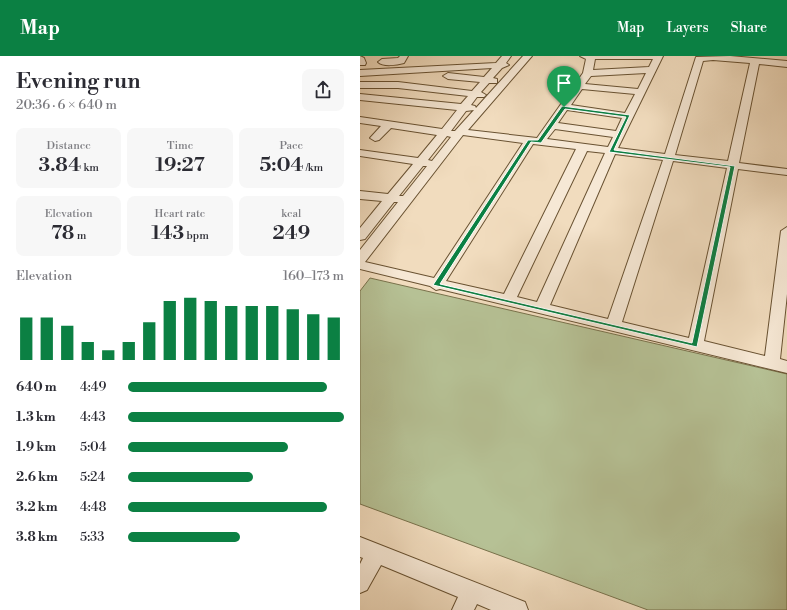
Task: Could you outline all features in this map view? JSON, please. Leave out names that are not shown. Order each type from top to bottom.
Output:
[{"type":"street","points":[[360,61],[401,61],[404,56]]},
{"type":"street","points":[[360,236],[507,56]]},
{"type":"street","points":[[360,259],[459,133],[528,56]]},
{"type":"street","points":[[541,309],[611,151],[659,56],[584,56]]},
{"type":"street","points":[[436,285],[535,141],[551,125],[588,73],[591,56]]},
{"type":"street","points":[[613,326],[669,158],[699,59],[713,57],[787,64]]},
{"type":"street","points":[[695,346],[755,61]]},
{"type":"street","points":[[360,73],[521,65]]},
{"type":"street","points":[[588,73],[652,70]]},
{"type":"street","points":[[444,75],[504,82]]},
{"type":"street","points":[[360,85],[404,85],[492,96]]},
{"type":"street","points":[[578,86],[640,92]]},
{"type":"street","points":[[360,97],[480,110]]},
{"type":"street","points":[[360,120],[378,99]]},
{"type":"street","points":[[564,107],[628,116]]},
{"type":"street","points":[[360,120],[445,132],[535,141],[787,172]]},
{"type":"street","points":[[375,138],[389,124]]},
{"type":"street","points":[[551,125],[619,135]]},
{"type":"street","points":[[508,301],[583,147]]},
{"type":"street","points":[[362,153],[435,164]]},
{"type":"street","points":[[360,195],[406,200]]},
{"type":"street","points":[[772,364],[787,231]]},
{"type":"street","points":[[360,265],[436,285],[787,367]]},
{"type":"street","points":[[360,583],[369,551],[467,601],[517,610]]},
{"type":"green space","points":[[370,278],[787,374],[787,610],[648,610],[360,504],[360,291]]},
{"type":"route","points":[[564,107],[628,116],[611,151],[733,166],[695,346],[436,285],[530,141],[540,142],[564,107]]}]
